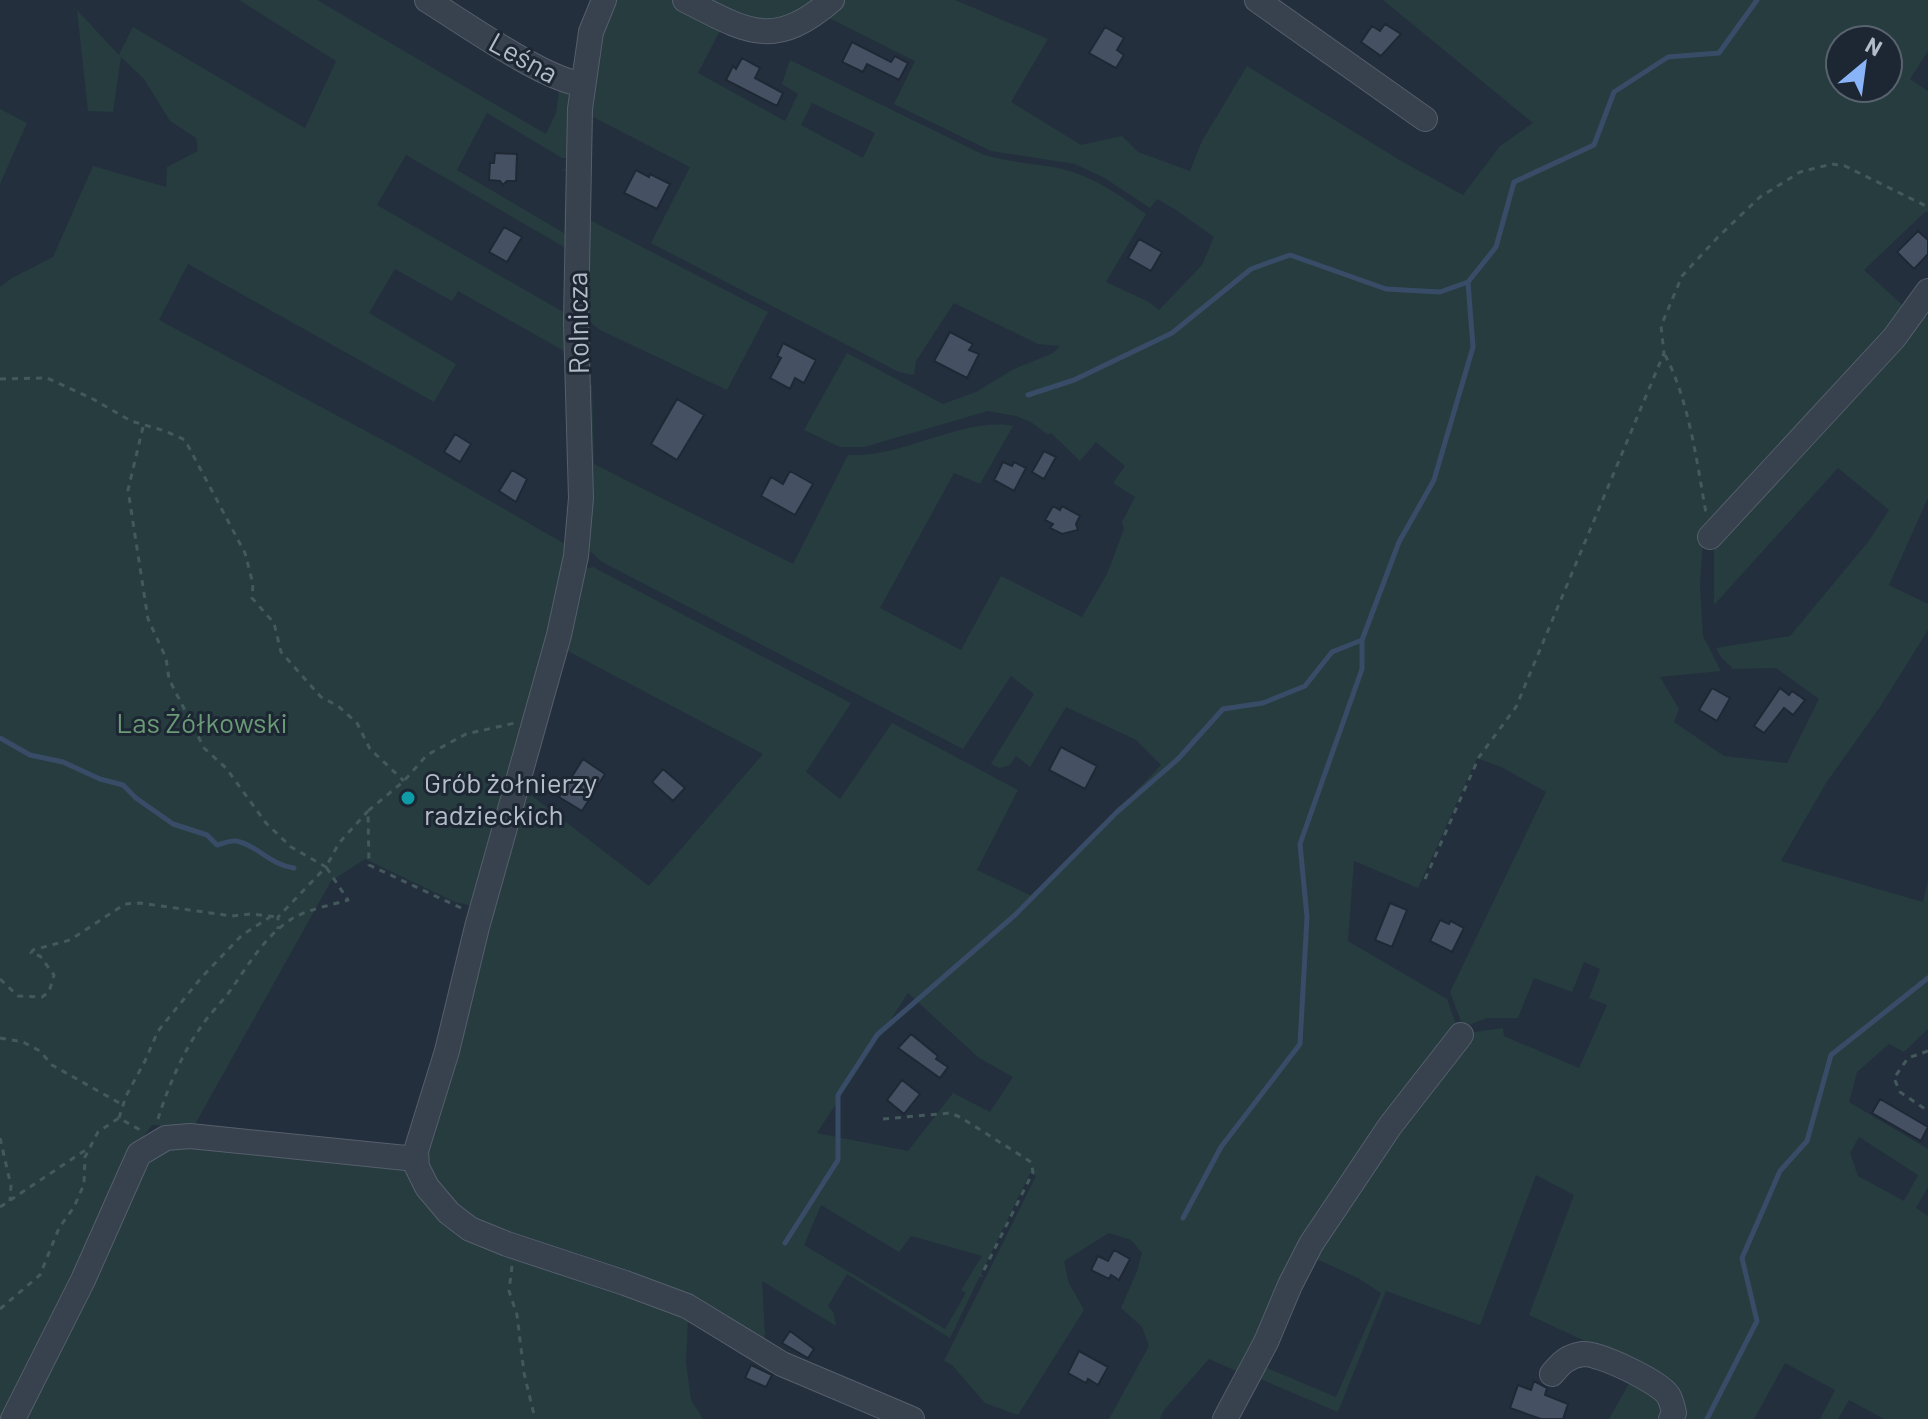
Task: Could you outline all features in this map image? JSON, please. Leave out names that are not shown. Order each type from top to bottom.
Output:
[{"type":"street","name":"Leśna","points":[[427,0],[545,71],[566,81],[582,84]]},
{"type":"street","name":"Rolnicza","points":[[416,1159],[556,646],[576,556],[581,498],[576,323],[577,170],[582,84],[591,32],[604,0]]},
{"type":"street","points":[[685,0],[749,30],[775,32],[799,24],[832,0]]},
{"type":"street","points":[[1257,0],[1425,119]]},
{"type":"street","points":[[1710,537],[1894,338],[1928,291]]},
{"type":"street","points":[[1225,1419],[1266,1342],[1311,1244],[1390,1126],[1461,1035]]},
{"type":"street","points":[[13,1419],[83,1280],[139,1154],[166,1138],[190,1136],[416,1159],[427,1187],[449,1213],[470,1229],[687,1306],[782,1364],[912,1419]]},
{"type":"street","points":[[1552,1374],[1566,1359],[1586,1354],[1606,1359],[1657,1385],[1669,1396],[1674,1413],[1671,1419]]},
{"type":"path","points":[[1710,537],[1694,446],[1673,369],[1664,353],[1661,326],[1682,276],[1760,197],[1800,172],[1832,164],[1845,166],[1928,207]]},
{"type":"path","points":[[1425,879],[1479,757],[1516,707],[1664,353]]},
{"type":"path","points":[[0,379],[47,378],[143,426],[185,440],[245,553],[253,584],[252,598],[274,623],[281,652],[321,697],[338,706],[357,723],[370,749],[404,781]]},
{"type":"path","points":[[143,426],[128,490],[148,619],[166,658],[169,679],[204,748],[226,768],[259,815],[291,847],[326,867],[348,900],[304,912],[278,929],[256,951],[194,1038],[163,1103],[155,1132],[159,1142]]},
{"type":"path","points":[[278,929],[278,917],[326,867],[339,843],[427,755],[466,734],[502,724],[535,721]]},
{"type":"path","points":[[368,811],[369,865],[435,896],[481,913]]},
{"type":"path","points":[[0,979],[18,996],[42,997],[49,992],[54,975],[40,956],[31,953],[33,950],[70,940],[125,904],[188,908],[212,914],[278,917]]},
{"type":"path","points":[[0,1309],[40,1275],[59,1228],[74,1207],[84,1184],[85,1157],[98,1132],[119,1118],[158,1031],[201,978],[242,935],[271,916]]},
{"type":"path","points":[[0,1038],[23,1042],[40,1051],[52,1065],[123,1105]]},
{"type":"path","points":[[1928,1051],[1908,1058],[1894,1078],[1900,1092],[1928,1111]]},
{"type":"path","points":[[883,1119],[950,1113],[1031,1162],[1033,1172],[981,1276]]},
{"type":"path","points":[[119,1118],[159,1142]]},
{"type":"path","points":[[0,1138],[11,1186],[10,1201]]},
{"type":"path","points":[[0,1207],[90,1147]]},
{"type":"path","points":[[507,1244],[512,1265],[509,1291],[517,1315],[522,1362],[535,1419]]},
{"type":"green space","name":"Las Żółkowski","points":[[239,0],[317,0],[546,134],[556,113],[559,90],[569,95],[573,112],[568,158],[562,158],[487,113],[457,170],[564,233],[566,172],[561,168],[572,172],[570,258],[564,247],[406,155],[377,205],[572,317],[573,356],[458,291],[452,301],[395,269],[369,313],[456,364],[434,402],[188,264],[159,320],[405,452],[572,548],[550,639],[473,906],[455,902],[365,859],[331,881],[193,1128],[152,1125],[137,1145],[0,1419],[0,287],[53,257],[93,166],[166,187],[167,167],[198,151],[196,138],[170,121],[144,79],[121,57],[113,112],[88,111],[77,10],[119,55],[133,27],[305,128],[336,61]]},
{"type":"green space","points":[[613,0],[673,0],[723,25],[698,73],[785,121],[798,94],[782,84],[790,60],[982,154],[1063,169],[1086,177],[1146,214],[1106,282],[1149,302],[1159,310],[1202,265],[1214,237],[1157,199],[1150,208],[1103,177],[1075,164],[991,151],[894,104],[915,61],[825,16],[843,0],[955,0],[1048,39],[1011,102],[1081,145],[1122,136],[1138,152],[1190,171],[1202,141],[1247,66],[1403,162],[1463,195],[1500,146],[1533,123],[1383,0],[1928,0],[1928,51],[1910,79],[1928,91],[1928,212],[1864,270],[1908,310],[1856,373],[1703,539],[1700,585],[1703,636],[1721,671],[1660,677],[1679,709],[1674,722],[1724,756],[1787,763],[1819,699],[1776,668],[1733,669],[1716,648],[1790,636],[1868,542],[1889,510],[1838,468],[1714,605],[1714,539],[1879,362],[1920,311],[1928,317],[1928,498],[1889,585],[1928,604],[1928,630],[1880,707],[1826,783],[1781,861],[1923,902],[1928,880],[1928,1029],[1904,1052],[1889,1044],[1857,1072],[1849,1102],[1928,1149],[1928,1187],[1916,1208],[1928,1216],[1928,1419],[1884,1419],[1849,1400],[1838,1419],[1820,1419],[1835,1390],[1785,1363],[1754,1419],[1609,1419],[1639,1366],[1529,1315],[1574,1195],[1536,1175],[1480,1325],[1386,1291],[1338,1412],[1253,1376],[1266,1348],[1267,1368],[1336,1397],[1381,1293],[1358,1278],[1310,1256],[1389,1133],[1463,1038],[1474,1032],[1503,1028],[1504,1036],[1579,1068],[1607,1005],[1589,998],[1600,969],[1584,962],[1572,992],[1534,978],[1518,1018],[1488,1018],[1463,1027],[1450,992],[1546,792],[1503,768],[1477,758],[1418,888],[1354,861],[1348,941],[1447,999],[1458,1030],[1403,1102],[1312,1235],[1243,1374],[1209,1359],[1164,1410],[1160,1419],[1109,1419],[1149,1346],[1142,1327],[1121,1308],[1142,1253],[1131,1240],[1109,1233],[1064,1261],[1069,1283],[1084,1310],[1018,1415],[985,1403],[952,1365],[944,1361],[1036,1176],[1030,1173],[950,1338],[847,1274],[828,1306],[834,1313],[836,1326],[762,1281],[765,1335],[760,1345],[717,1313],[488,1226],[449,1199],[435,1183],[424,1159],[490,905],[527,792],[649,886],[763,754],[562,648],[583,569],[593,567],[851,703],[806,772],[840,799],[892,723],[1018,790],[977,870],[1034,897],[1161,765],[1136,740],[1066,707],[1030,767],[1016,756],[1010,765],[999,768],[991,764],[1034,694],[1011,676],[963,749],[602,562],[590,551],[586,540],[589,461],[584,384],[592,385],[594,464],[793,564],[848,455],[890,450],[975,427],[994,424],[1013,426],[980,484],[954,473],[880,608],[961,650],[1001,576],[1082,617],[1107,574],[1124,529],[1122,522],[1135,497],[1113,483],[1125,466],[1096,442],[1080,461],[1051,433],[1048,435],[1031,422],[1016,416],[988,411],[864,447],[840,447],[804,430],[847,353],[943,404],[976,392],[1012,370],[1053,353],[1060,346],[1038,344],[954,303],[916,361],[914,375],[899,372],[651,243],[690,167],[593,117],[590,202],[584,199],[582,164],[588,81],[600,21]],"holes":[[[812,103],[875,133],[863,158],[801,125]],[[908,993],[979,1058],[1013,1077],[990,1112],[953,1093],[908,1151],[817,1133]],[[1859,1137],[1918,1175],[1904,1201],[1858,1176],[1850,1153]],[[821,1205],[899,1252],[911,1236],[982,1256],[961,1290],[966,1293],[945,1329],[804,1245]]]},
{"type":"green space","points":[[699,0],[824,0],[798,19],[754,23]]},
{"type":"green space","points":[[0,109],[27,123],[0,184]]},
{"type":"green space","points":[[588,219],[768,312],[727,390],[600,330],[585,318]]},
{"type":"green space","points":[[166,1144],[400,1163],[432,1201],[688,1318],[686,1362],[691,1400],[703,1419],[19,1419],[133,1174]]},
{"type":"building","points":[[1385,24],[1401,34],[1381,56],[1361,42],[1372,26],[1380,31]]},
{"type":"building","points":[[1105,27],[1124,38],[1117,50],[1124,55],[1116,68],[1089,53]]},
{"type":"building","points":[[852,42],[891,62],[895,56],[908,63],[899,80],[867,64],[863,72],[842,62]]},
{"type":"building","points":[[742,58],[760,68],[755,78],[783,93],[777,106],[726,80],[733,66],[736,69]]},
{"type":"building","points":[[495,153],[517,154],[516,181],[507,181],[503,185],[500,181],[489,180],[490,163],[494,163]]},
{"type":"building","points":[[636,170],[670,184],[657,209],[624,193]]},
{"type":"building","points":[[504,227],[522,237],[507,262],[489,252]]},
{"type":"building","points":[[1918,231],[1928,240],[1928,254],[1914,269],[1897,252]]},
{"type":"building","points":[[1139,239],[1162,252],[1151,271],[1128,258]]},
{"type":"building","points":[[950,332],[973,344],[969,350],[979,354],[967,378],[934,361]]},
{"type":"building","points":[[783,343],[816,360],[804,383],[795,378],[790,389],[770,378],[781,358],[777,356]]},
{"type":"building","points":[[677,399],[704,415],[677,460],[651,444]]},
{"type":"building","points":[[455,434],[471,444],[460,462],[444,452]]},
{"type":"building","points":[[1044,451],[1056,457],[1044,479],[1032,472]]},
{"type":"building","points":[[1003,462],[1012,466],[1014,462],[1026,468],[1014,491],[994,480]]},
{"type":"building","points":[[512,470],[527,479],[516,502],[499,491]]},
{"type":"building","points":[[790,471],[813,484],[795,515],[761,496],[771,477],[783,484]]},
{"type":"building","points":[[1053,506],[1060,510],[1062,506],[1080,516],[1076,524],[1078,530],[1062,534],[1050,528],[1053,524],[1045,520]]},
{"type":"building","points":[[1712,688],[1730,698],[1717,721],[1699,710]]},
{"type":"building","points":[[1780,688],[1789,695],[1792,691],[1805,700],[1793,715],[1784,708],[1764,733],[1754,726]]},
{"type":"building","points":[[1061,747],[1097,766],[1085,789],[1049,770]]},
{"type":"building","points":[[583,759],[605,774],[582,811],[559,797]]},
{"type":"building","points":[[663,769],[685,788],[673,801],[652,782]]},
{"type":"building","points":[[1390,903],[1407,910],[1392,947],[1375,940]]},
{"type":"building","points":[[1440,920],[1449,924],[1451,921],[1464,928],[1452,952],[1430,941]]},
{"type":"building","points":[[911,1034],[948,1067],[940,1078],[898,1048]]},
{"type":"building","points":[[902,1080],[920,1094],[904,1114],[887,1100]]},
{"type":"building","points":[[1880,1099],[1928,1127],[1921,1141],[1872,1113]]},
{"type":"building","points":[[1114,1250],[1130,1259],[1119,1280],[1111,1275],[1109,1279],[1091,1270],[1098,1256],[1108,1261]]},
{"type":"building","points":[[790,1331],[814,1349],[808,1358],[782,1343]]},
{"type":"building","points":[[1079,1351],[1108,1367],[1098,1385],[1088,1379],[1086,1383],[1068,1373]]},
{"type":"building","points":[[751,1365],[772,1375],[766,1387],[745,1378]]},
{"type":"building","points":[[1534,1381],[1547,1388],[1545,1395],[1568,1404],[1563,1419],[1541,1419],[1510,1408],[1518,1385],[1531,1390]]},
{"type":"waterway","points":[[1183,1218],[1221,1147],[1300,1044],[1307,917],[1300,844],[1362,669],[1362,640],[1399,542],[1434,480],[1473,347],[1468,282],[1496,247],[1514,182],[1594,145],[1614,92],[1668,57],[1719,53],[1757,0]]},
{"type":"waterway","points":[[1028,395],[1074,380],[1172,333],[1251,269],[1290,255],[1386,289],[1440,292],[1468,282]]},
{"type":"waterway","points":[[785,1243],[838,1160],[838,1095],[877,1035],[1015,915],[1117,812],[1178,759],[1223,709],[1263,703],[1305,686],[1332,652],[1362,640]]},
{"type":"waterway","points":[[0,738],[30,755],[63,762],[100,779],[123,785],[173,824],[207,835],[217,845],[234,841],[243,843],[278,863],[294,868]]},
{"type":"waterway","points":[[1707,1419],[1757,1321],[1742,1258],[1780,1171],[1807,1141],[1831,1055],[1928,978]]},
{"type":"place","name":"Grób żołnierzy radzieckich","points":[[408,798]]}]
